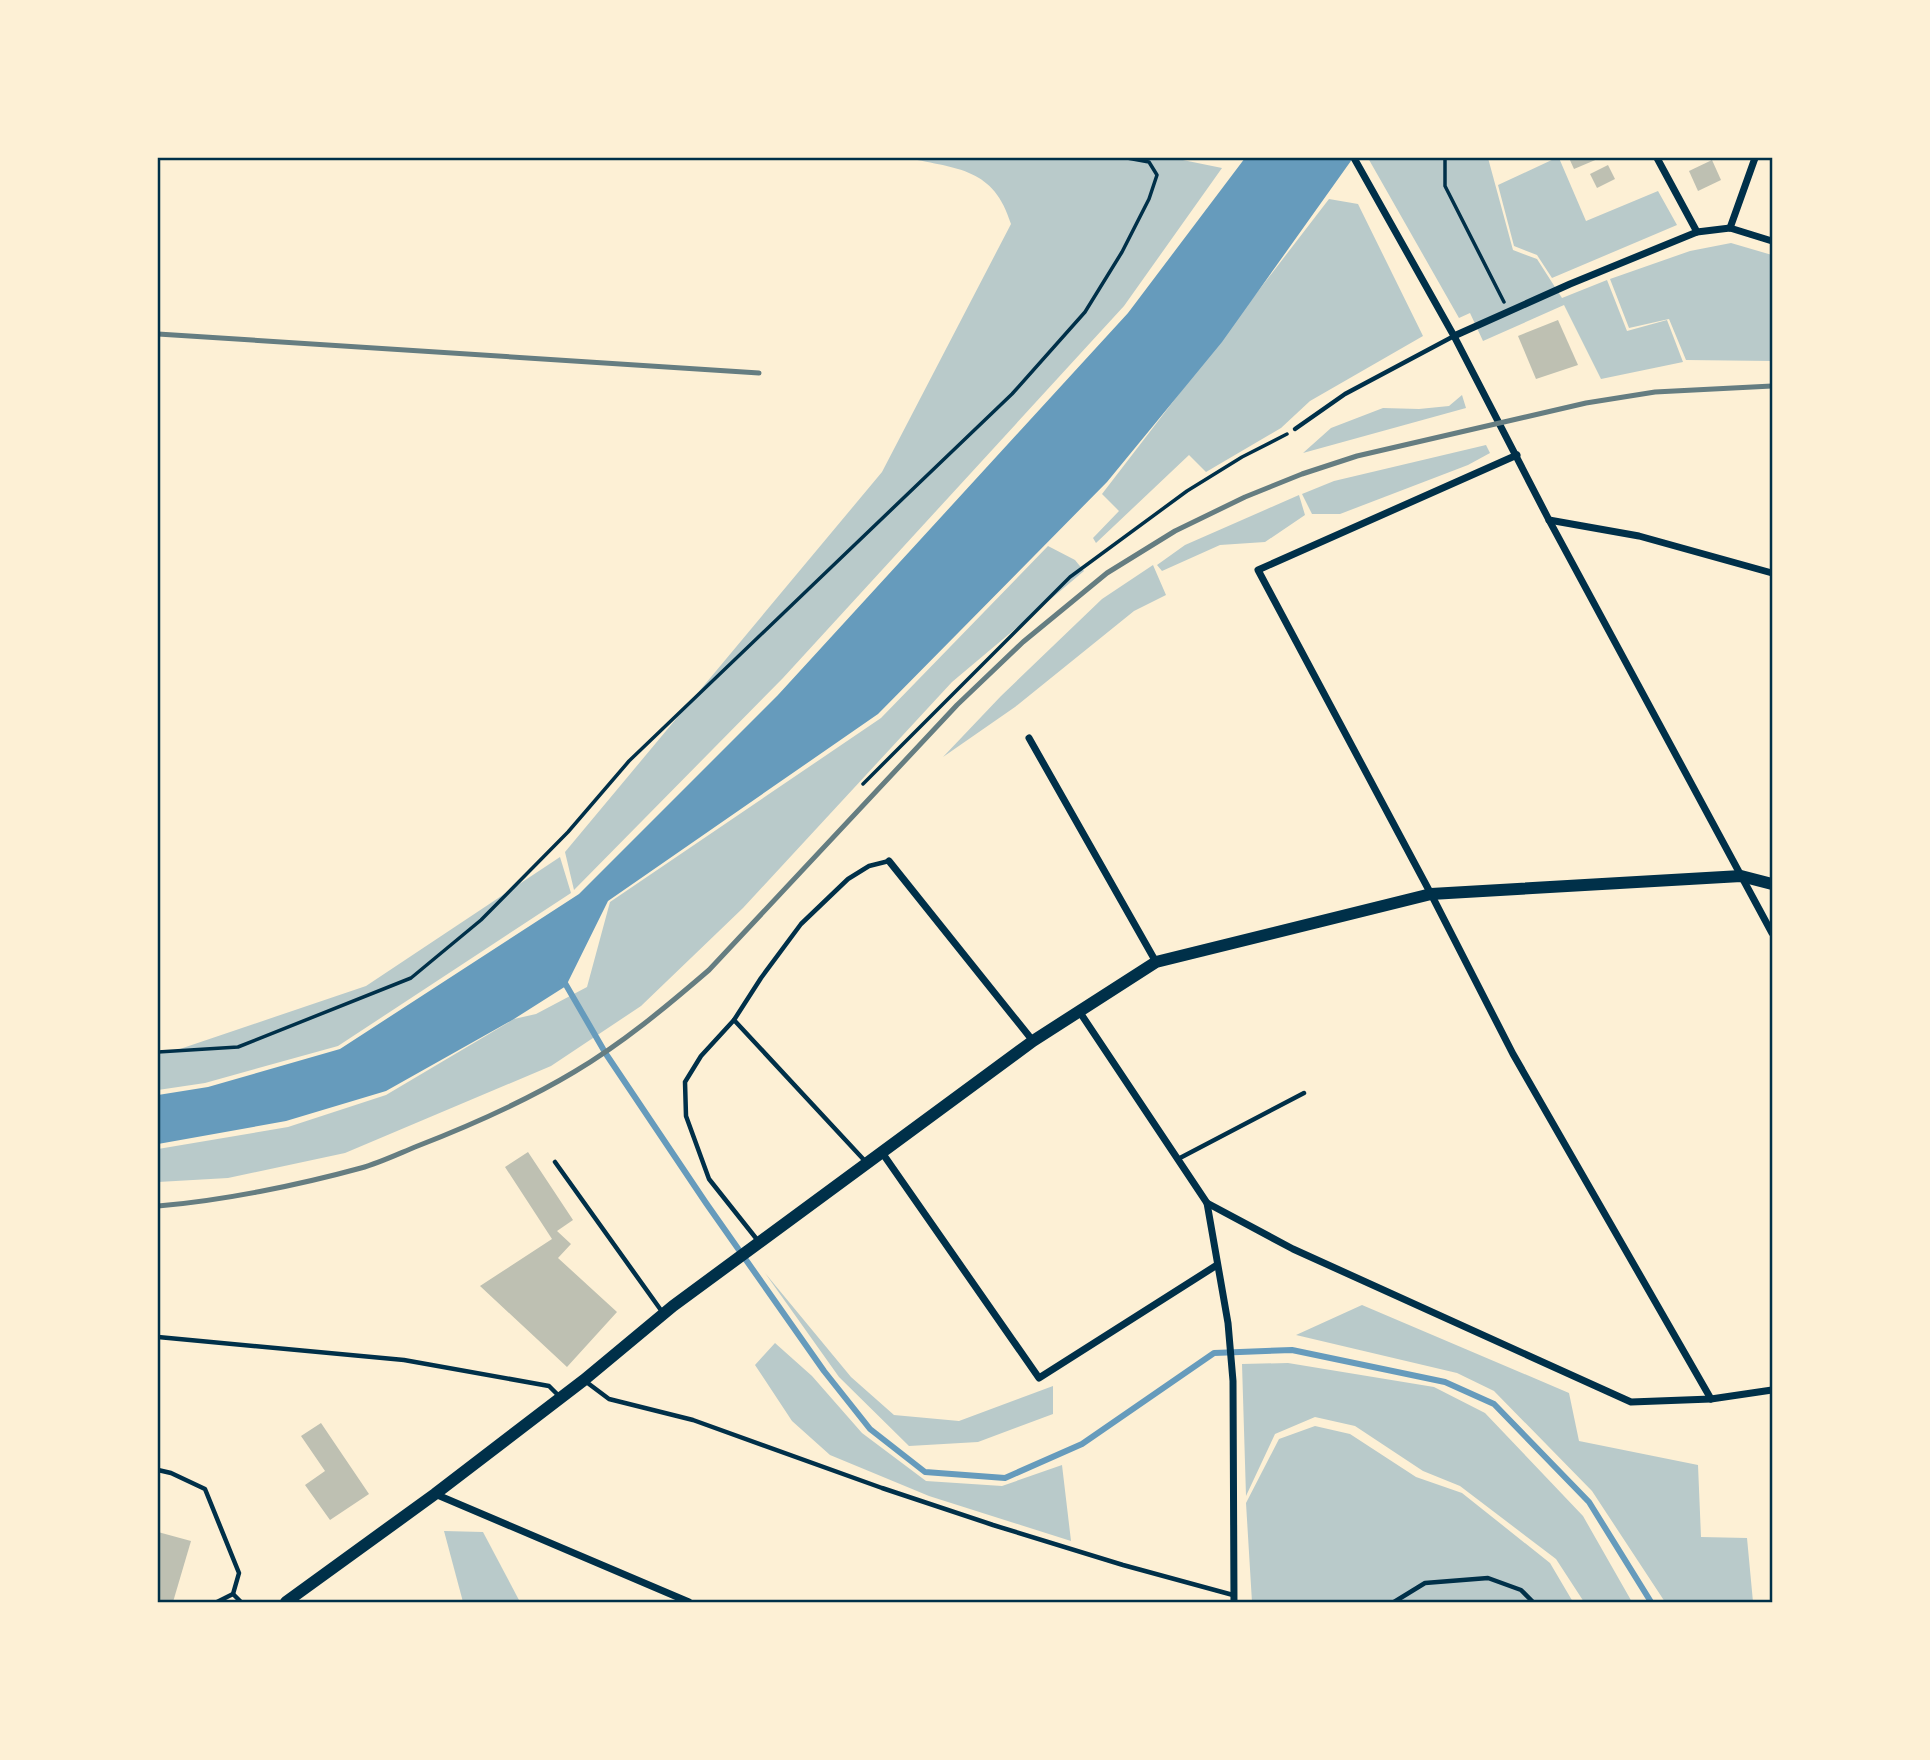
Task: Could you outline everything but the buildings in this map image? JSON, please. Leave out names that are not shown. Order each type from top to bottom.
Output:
[{"type":"main road","points":[[290,1601],[584,1380],[663,1314],[714,1276],[1033,1041],[1156,962],[1431,894],[1741,876],[1773,884]]},
{"type":"street","points":[[1354,158],[1454,336],[1549,520],[1773,933]]},
{"type":"street","points":[[1657,158],[1697,232]]},
{"type":"street","points":[[1730,228],[1755,158]]},
{"type":"street","points":[[1454,336],[1697,232],[1730,228],[1773,241]]},
{"type":"street","points":[[1517,455],[1258,570],[1513,1054],[1711,1399]]},
{"type":"street","points":[[1549,520],[1639,536],[1773,573]]},
{"type":"street","points":[[1029,738],[1156,962]]},
{"type":"street","points":[[890,861],[1033,1041]]},
{"type":"street","points":[[1079,1011],[1207,1203],[1228,1324],[1233,1381],[1234,1599]]},
{"type":"street","points":[[883,1154],[1039,1378],[1217,1265]]},
{"type":"street","points":[[1207,1203],[1293,1249],[1631,1402],[1711,1399],[1773,1390]]},
{"type":"street","points":[[435,1494],[689,1602]]},
{"type":"lane","points":[[1295,429],[1346,394],[1454,336]]},
{"type":"lane","points":[[757,1245],[709,1179],[686,1116],[685,1082],[701,1056],[734,1020],[801,924],[848,879],[869,866],[890,861]]},
{"type":"lane","points":[[734,1020],[868,1164]]},
{"type":"lane","points":[[1178,1159],[1304,1093]]},
{"type":"lane","points":[[555,1162],[663,1314]]},
{"type":"lane","points":[[158,1337],[404,1360],[548,1386],[561,1397]]},
{"type":"lane","points":[[584,1380],[609,1399],[693,1420],[801,1457],[882,1489],[1234,1599]]},
{"type":"lane","points":[[158,1470],[205,1489],[239,1573],[233,1594],[217,1602]]},
{"type":"lane","points":[[1394,1602],[1426,1583],[1488,1578],[1521,1590],[1533,1602]]},
{"type":"lane","points":[[233,1594],[241,1602]]},
{"type":"path","points":[[158,1052],[238,1047],[411,978],[481,920],[568,832],[629,761],[1012,394],[1086,312],[1122,252],[1149,199],[1157,175],[1149,162],[1127,158]]},
{"type":"path","points":[[1445,158],[1445,186],[1508,311]]},
{"type":"path","points":[[863,784],[1069,577],[1187,491],[1242,457],[1295,429]]},
{"type":"shaded area","points":[[908,158],[1173,158],[1222,168],[1124,306],[783,678],[574,890],[565,852],[882,472],[1011,224],[1004,206],[984,181],[958,169]]},
{"type":"shaded area","points":[[1368,158],[1488,158],[1513,250],[1537,259],[1562,298],[1607,280],[1627,331],[1667,320],[1683,362],[1601,379],[1564,305],[1483,341],[1470,313],[1459,318]]},
{"type":"shaded area","points":[[1559,158],[1586,221],[1658,191],[1677,225],[1552,278],[1537,255],[1514,246],[1498,185]]},
{"type":"shaded area","points":[[1329,199],[1358,204],[1423,336],[1310,401],[1281,428],[1206,472],[1189,455],[1096,543],[1093,538],[1119,511],[1102,494]]},
{"type":"shaded area","points":[[1731,243],[1772,255],[1772,361],[1686,360],[1669,319],[1629,328],[1610,279],[1690,251]]},
{"type":"shaded area","points":[[1462,395],[1466,408],[1303,453],[1331,428],[1383,408],[1449,406]]},
{"type":"shaded area","points":[[1486,445],[1490,453],[1468,465],[1340,514],[1312,514],[1302,494],[1334,481]]},
{"type":"shaded area","points":[[1299,495],[1305,515],[1265,542],[1220,545],[1162,571],[1157,565],[1185,545]]},
{"type":"shaded area","points":[[1048,546],[1075,560],[1084,571],[952,682],[743,908],[641,1006],[551,1066],[345,1153],[228,1178],[158,1182],[158,1149],[288,1127],[386,1095],[514,1019],[536,1014],[587,987],[610,902],[881,718]]},
{"type":"shaded area","points":[[1153,565],[1166,595],[1134,611],[1015,707],[943,757],[1001,696],[1102,599]]},
{"type":"shaded area","points":[[560,857],[571,893],[338,1046],[205,1083],[158,1090],[158,1051],[174,1051],[366,986]]},
{"type":"shaded area","points":[[765,1273],[851,1377],[894,1415],[959,1421],[1053,1386],[1053,1414],[978,1442],[909,1446],[839,1377]]},
{"type":"shaded area","points":[[1362,1305],[1569,1393],[1579,1441],[1698,1465],[1701,1537],[1747,1538],[1753,1602],[1665,1602],[1592,1491],[1494,1391],[1457,1373],[1296,1335]]},
{"type":"shaded area","points":[[775,1343],[812,1376],[862,1433],[926,1481],[1002,1486],[1062,1465],[1071,1541],[929,1496],[830,1455],[792,1421],[755,1365]]},
{"type":"shaded area","points":[[1288,1363],[1434,1387],[1485,1413],[1583,1516],[1632,1602],[1584,1602],[1556,1559],[1460,1486],[1423,1471],[1355,1426],[1315,1417],[1275,1434],[1246,1496],[1242,1364]]},
{"type":"shaded area","points":[[1315,1426],[1350,1434],[1416,1477],[1462,1493],[1550,1563],[1573,1602],[1252,1602],[1246,1503],[1279,1439]]},
{"type":"shaded area","points":[[444,1531],[483,1532],[520,1602],[463,1602]]},
{"type":"water","points":[[1245,158],[1353,158],[1222,342],[1107,482],[878,714],[608,901],[566,986],[514,1019],[386,1091],[286,1121],[158,1144],[158,1095],[208,1087],[340,1049],[579,894],[778,695],[1128,313]]},
{"type":"waterway","points":[[562,978],[606,1054],[824,1371],[870,1429],[925,1472],[1005,1478],[1082,1444],[1214,1353],[1292,1350],[1445,1382],[1494,1404],[1589,1502],[1651,1602]]},
{"type":"railway","points":[[158,334],[759,373]]},
{"type":"railway","points":[[158,1206],[260,1192],[368,1166],[496,1113],[592,1061],[644,1024],[709,970],[957,705],[1023,642],[1107,573],[1175,531],[1245,497],[1357,456],[1586,403],[1655,392],[1772,386]]}]
